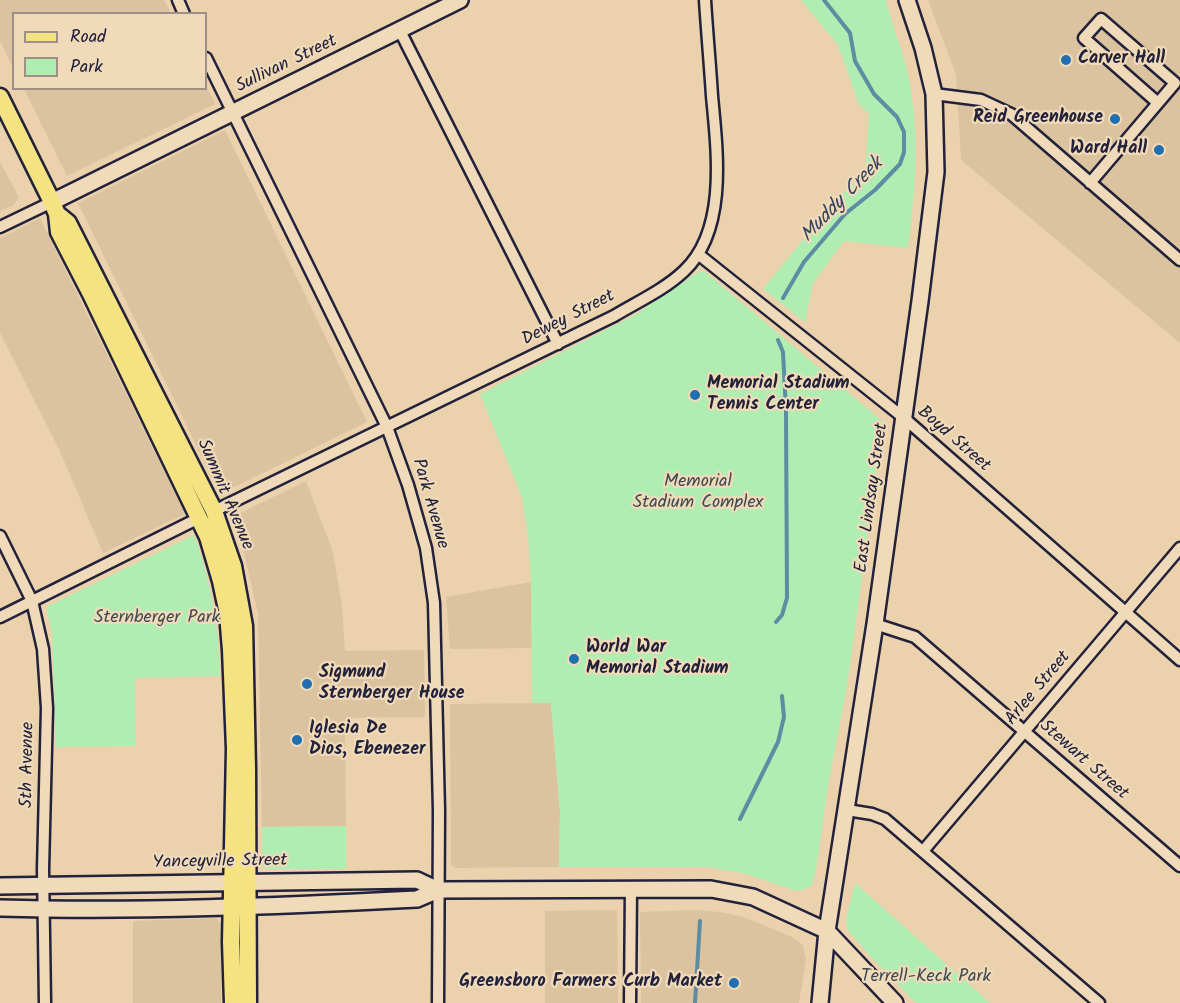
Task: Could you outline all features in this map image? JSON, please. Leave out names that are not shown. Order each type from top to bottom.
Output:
[{"type":"main road","name":"Summit Avenue","points":[[0,97],[54,208],[68,223],[83,250],[206,515],[233,566],[244,626],[247,769],[233,1003]]},
{"type":"main road","name":"Summit Avenue","points":[[239,907],[248,1003]]},
{"type":"street","name":"Sullivan Street","points":[[0,227],[54,208],[232,114],[460,0]]},
{"type":"street","name":"Dewey Street","points":[[0,617],[614,316],[670,282],[685,270],[698,254],[707,236],[712,218],[718,170],[705,0]]},
{"type":"street","name":"East Lindsay Street","points":[[820,1003],[827,931],[875,624],[936,172],[934,94],[923,48],[907,0]]},
{"type":"street","points":[[1090,183],[1158,103],[1175,83],[1101,19],[1084,38],[1158,103]]},
{"type":"street","points":[[400,31],[558,344]]},
{"type":"street","name":"Park Avenue","points":[[207,60],[387,427],[408,485],[426,548],[434,603],[440,811],[438,1003]]},
{"type":"street","points":[[934,94],[981,100],[1011,114],[1180,260]]},
{"type":"street","name":"Boyd Street","points":[[698,254],[904,418],[1180,660]]},
{"type":"street","name":"5th Avenue","points":[[0,536],[32,601],[43,648],[47,708],[45,1003]]},
{"type":"street","name":"Arlee Street","points":[[923,851],[1180,548]]},
{"type":"street","name":"Stewart Street","points":[[875,624],[915,637],[1180,866]]},
{"type":"street","points":[[847,810],[872,814],[885,819],[1099,1003]]},
{"type":"street","name":"Yanceyville Street","points":[[0,886],[417,880],[438,890]]},
{"type":"street","name":"Yanceyville Street","points":[[0,908],[239,907],[417,899],[438,890],[677,888],[728,891],[753,897],[827,931]]},
{"type":"street","points":[[630,1003],[631,889]]},
{"type":"street","points":[[827,931],[895,1003]]},
{"type":"shaded area","points":[[0,0],[164,0],[170,12],[12,12],[12,66],[0,41]]},
{"type":"shaded area","points":[[928,0],[1180,0],[1180,343],[961,160],[956,75]]},
{"type":"shaded area","points":[[207,87],[215,104],[67,176],[24,90],[207,90]]},
{"type":"shaded area","points":[[225,130],[367,422],[220,494],[78,203]]},
{"type":"shaded area","points":[[0,162],[19,197],[14,205],[0,211]]},
{"type":"shaded area","points":[[40,218],[185,514],[103,553],[59,449],[0,333],[0,238]]},
{"type":"shaded area","points":[[306,481],[333,552],[342,606],[345,651],[424,650],[425,717],[345,718],[346,826],[262,827],[258,613],[243,549],[232,517]]},
{"type":"shaded area","points":[[531,582],[532,648],[450,649],[446,597]]},
{"type":"shaded area","points":[[551,703],[560,812],[559,867],[454,868],[451,864],[450,704]]},
{"type":"shaded area","points":[[617,910],[618,1003],[545,1003],[545,911]]},
{"type":"shaded area","points":[[693,910],[744,917],[792,937],[803,945],[806,959],[799,1003],[641,1003],[640,912]]},
{"type":"shaded area","points":[[216,918],[221,923],[221,1003],[133,1003],[133,921]]},
{"type":"green space","points":[[801,0],[886,0],[911,89],[916,157],[908,248],[844,241],[813,283],[805,322],[763,289],[836,199],[865,175],[869,113],[859,105],[838,45]]},
{"type":"green space","name":"Memorial Stadium Complex","points":[[700,271],[705,272],[883,423],[847,686],[828,785],[816,870],[812,884],[808,888],[796,891],[746,874],[709,867],[559,867],[560,812],[551,703],[532,703],[531,582],[522,497],[480,394],[633,316]]},
{"type":"green space","name":"Sternberger Park","points":[[194,535],[213,605],[220,676],[135,678],[136,746],[56,747],[52,633],[46,607]]},
{"type":"green space","points":[[346,826],[346,869],[266,869],[262,866],[262,827]]},
{"type":"green space","name":"Terrell-Keck Park","points":[[855,883],[990,1003],[916,1003],[847,929],[846,919]]},
{"type":"waterway","name":"Muddy Creek","points":[[783,298],[804,262],[845,214],[875,190],[900,164],[904,152],[904,132],[897,117],[874,94],[855,61],[850,33],[824,0]]},
{"type":"waterway","name":"Muddy Creek","points":[[776,622],[782,615],[787,598],[786,410],[783,352],[778,340]]},
{"type":"waterway","name":"Muddy Creek","points":[[740,819],[778,742],[784,717],[782,696]]},
{"type":"waterway","name":"Muddy Creek","points":[[695,1003],[700,921]]},
{"type":"place","name":"Carver Hall","points":[[1066,60]]},
{"type":"place","name":"Reid Greenhouse","points":[[1115,119]]},
{"type":"place","name":"Ward Hall","points":[[1159,150]]},
{"type":"place","name":"Memorial Stadium Tennis Center","points":[[695,395]]},
{"type":"place","name":"World War Memorial Stadium","points":[[574,659]]},
{"type":"place","name":"Sigmund Sternberger House","points":[[307,684]]},
{"type":"place","name":"Iglesia De Dios, Ebenezer","points":[[297,740]]},
{"type":"place","name":"Greensboro Farmers Curb Market","points":[[734,983]]}]
